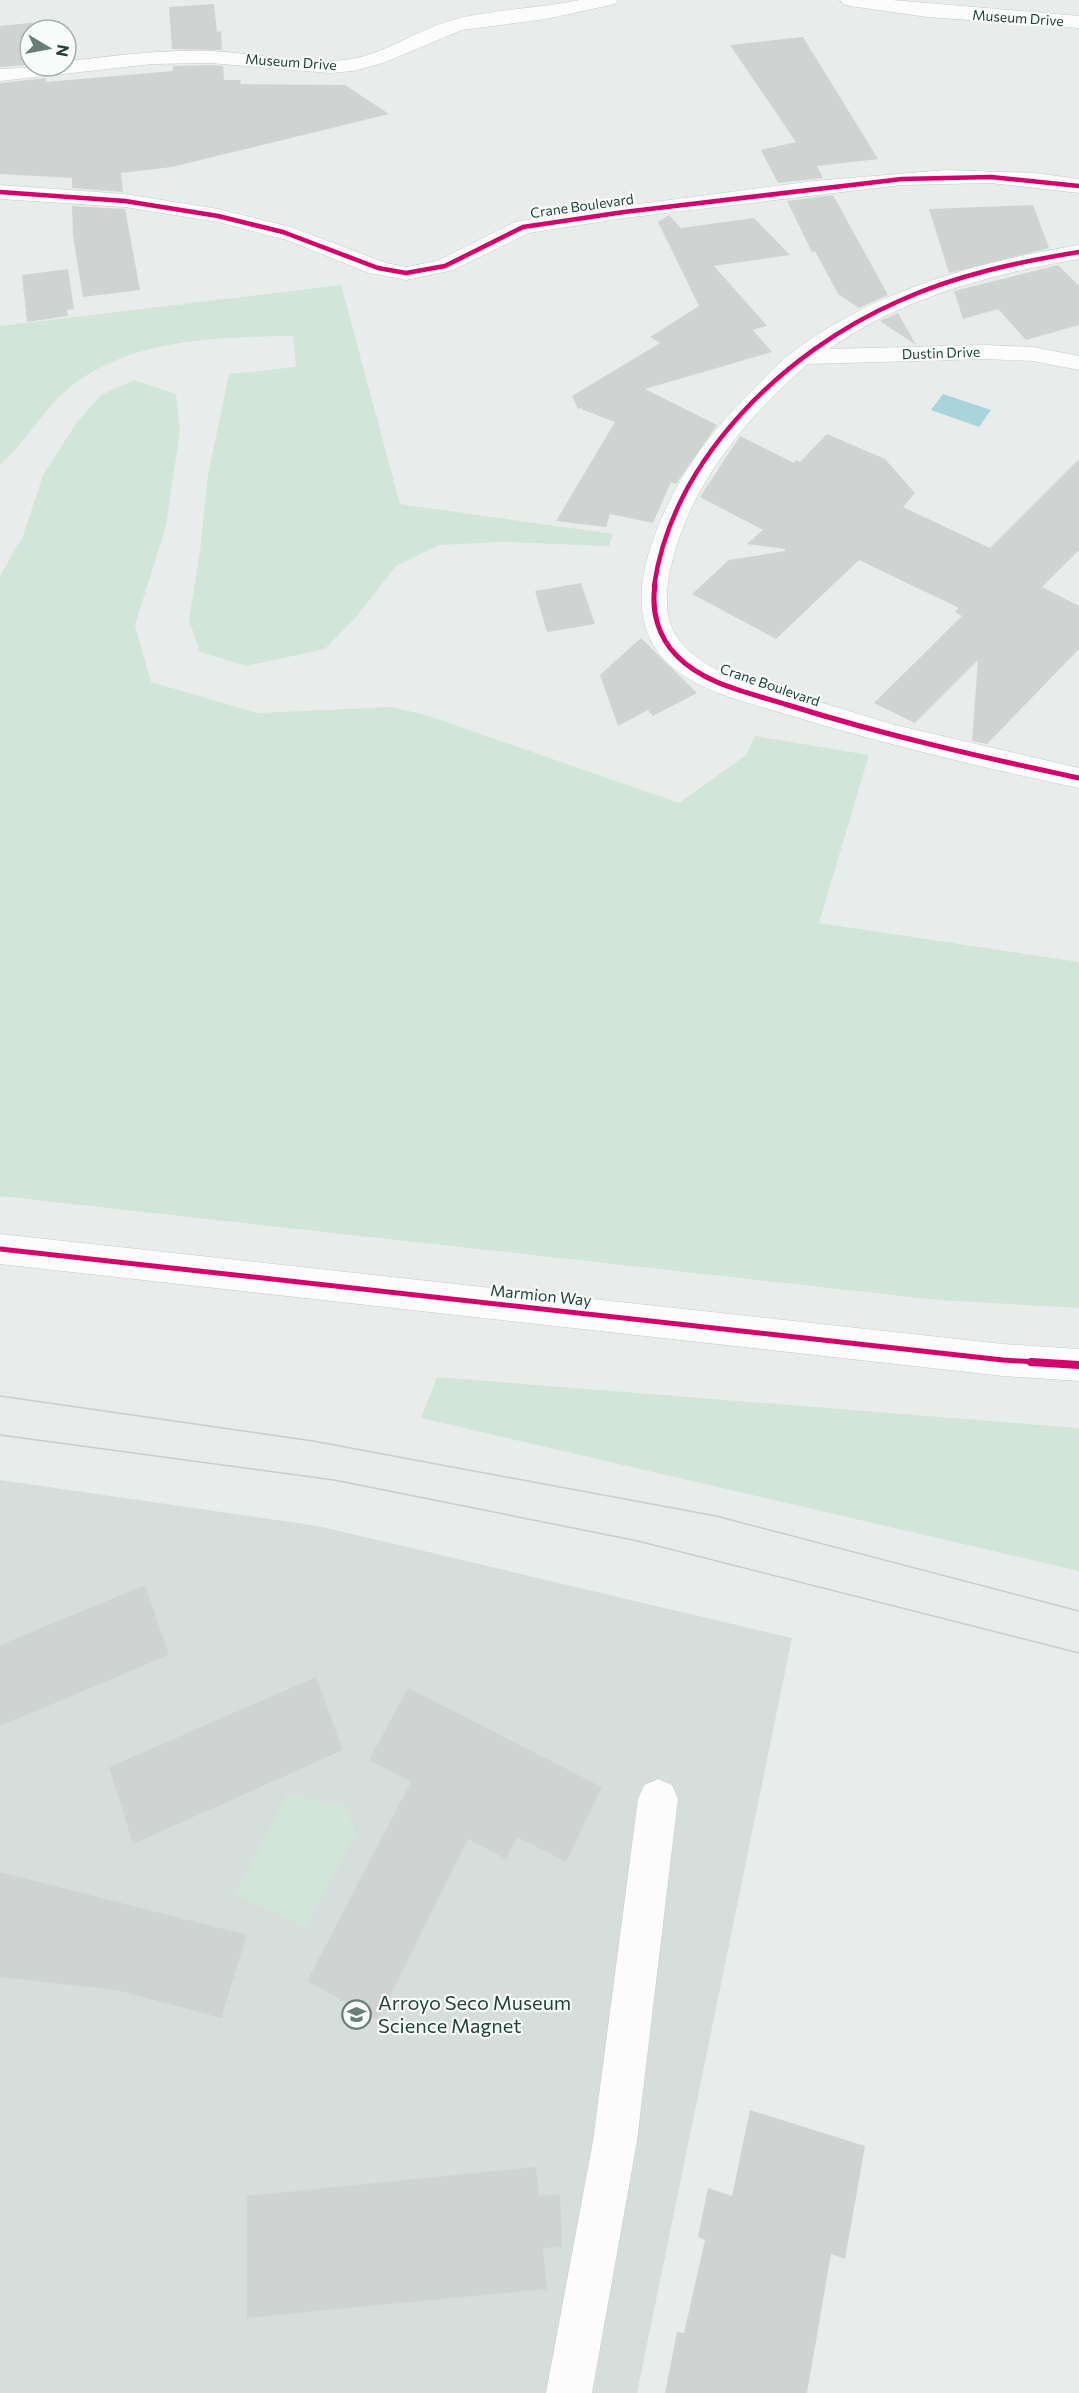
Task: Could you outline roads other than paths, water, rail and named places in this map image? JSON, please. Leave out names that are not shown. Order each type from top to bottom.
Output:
[{"type":"street","name":"Museum Drive","points":[[0,75],[153,58],[210,57],[330,67],[353,65],[376,59],[464,24],[546,13],[608,0]]},
{"type":"street","name":"Museum Drive","points":[[850,0],[927,11],[1079,22]]},
{"type":"street","points":[[1005,18],[1037,0]]},
{"type":"street","name":"Crane Boulevard","points":[[0,192],[160,206],[249,222],[343,254],[370,267],[414,273],[440,268],[464,259],[498,236],[531,225],[880,178],[955,176],[1079,186]]},
{"type":"street","name":"Crane Boulevard","points":[[1079,252],[1008,264],[955,279],[893,302],[849,325],[801,357],[745,411],[715,447],[674,514],[658,561],[651,595],[657,628],[676,655],[701,673],[728,686],[847,724],[970,755],[1079,778]]},
{"type":"street","name":"Dustin Drive","points":[[801,357],[985,352],[1033,354],[1079,363]]},
{"type":"street","name":"Marmion Way","points":[[0,1249],[991,1358],[1079,1365]]},
{"type":"street","points":[[569,2393],[615,2140],[658,1799]]},
{"type":"water","points":[[943,394],[991,410],[979,427],[931,410]]},
{"type":"tram line","points":[[0,1396],[313,1441],[716,1516],[1079,1611]]},
{"type":"tram line","points":[[0,1435],[334,1480],[638,1541],[1079,1653]]},
{"type":"place","name":"Arroyo Seco Museum Science Magnet","points":[[357,2015]]}]
